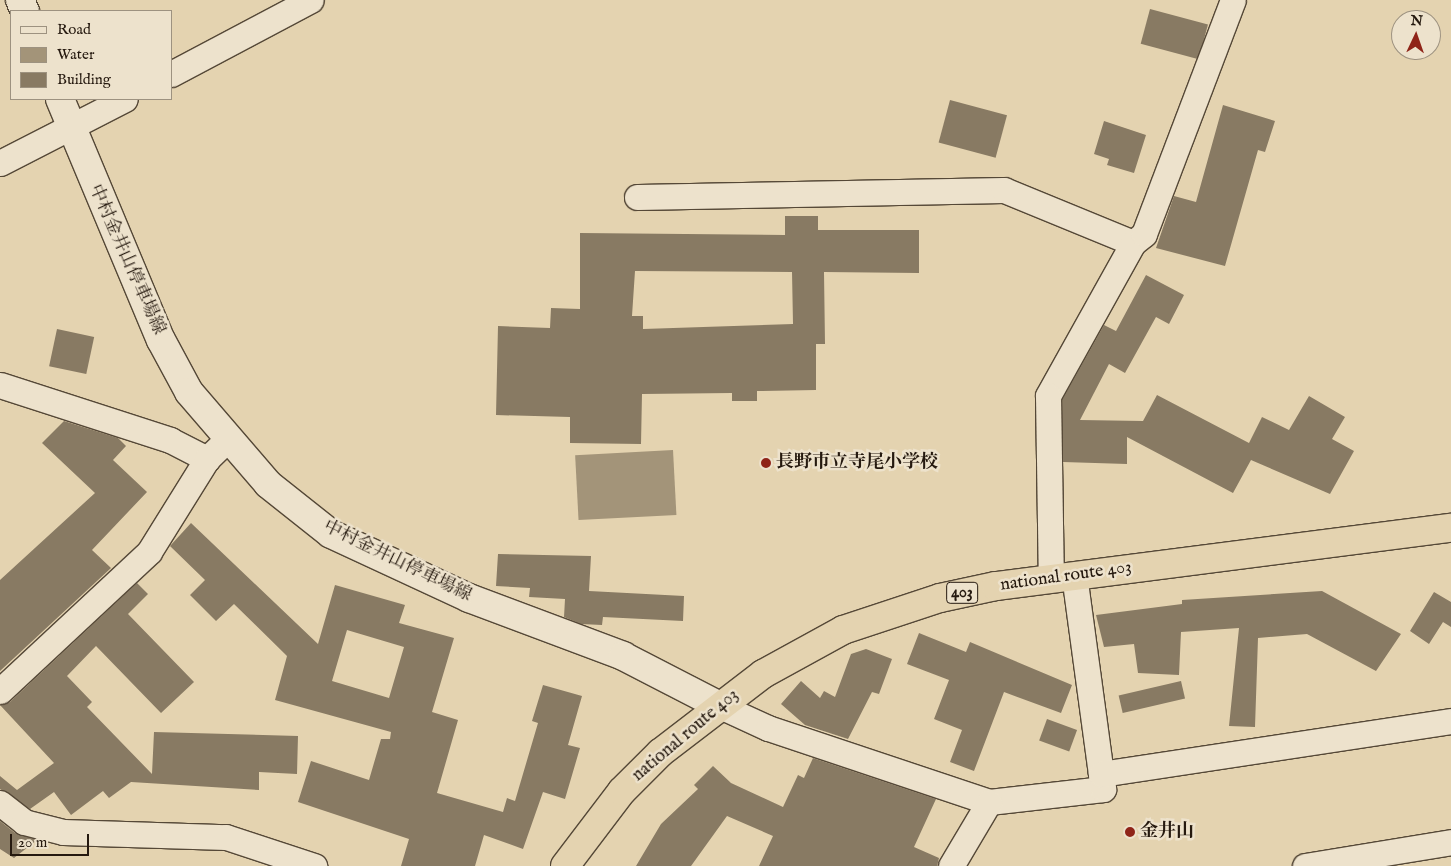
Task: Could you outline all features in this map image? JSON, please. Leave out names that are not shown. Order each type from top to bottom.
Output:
[{"type":"highway","name":"national route 403","points":[[565,866],[622,791],[720,706],[763,674],[843,630],[940,598],[1062,577],[1451,528]]},
{"type":"main road","name":"中村金井山停車場線","points":[[64,111],[161,340],[189,392],[227,440],[268,484],[331,534],[469,598],[623,656],[720,706]]},
{"type":"street","points":[[720,706],[768,728],[989,802],[1103,789],[1062,577],[1048,396],[1133,243],[1144,234],[1233,0]]},
{"type":"street","points":[[172,73],[306,1]]},
{"type":"street","points":[[0,162],[64,111],[121,100]]},
{"type":"street","points":[[637,197],[1004,190],[1133,243]]},
{"type":"street","points":[[0,385],[170,440],[207,459]]},
{"type":"street","points":[[0,691],[149,552],[207,459],[227,440]]},
{"type":"street","points":[[1101,774],[1451,721]]},
{"type":"street","points":[[951,866],[989,802]]},
{"type":"street","points":[[0,803],[24,822],[63,832],[226,836],[314,866]]},
{"type":"street","points":[[1305,866],[1451,842]]},
{"type":"water","points":[[673,450],[676,515],[579,520],[575,455]]},
{"type":"building","points":[[1150,9],[1208,25],[1199,59],[1141,44]]},
{"type":"building","points":[[950,100],[1007,115],[996,158],[939,143]]},
{"type":"building","points":[[1223,105],[1275,121],[1265,152],[1258,150],[1225,266],[1156,248],[1174,196],[1196,202]]},
{"type":"building","points":[[1104,121],[1146,135],[1134,173],[1107,165],[1109,159],[1094,154]]},
{"type":"building","points":[[785,216],[818,216],[818,230],[919,230],[919,273],[824,272],[825,344],[816,344],[816,390],[757,391],[757,401],[732,401],[732,393],[642,394],[641,444],[570,443],[570,417],[496,415],[498,326],[550,328],[551,308],[580,309],[580,233],[785,235]],"holes":[[[635,271],[792,272],[793,324],[643,329],[643,316],[632,316]]]},
{"type":"building","points":[[1146,275],[1184,295],[1169,324],[1156,317],[1125,373],[1109,364],[1080,420],[1143,421],[1157,395],[1249,443],[1262,417],[1289,430],[1309,396],[1345,417],[1332,439],[1354,451],[1330,494],[1251,460],[1233,493],[1127,437],[1127,464],[1063,462],[1062,400],[1104,325],[1116,331]]},
{"type":"building","points":[[57,329],[94,337],[86,374],[49,366]]},
{"type":"building","points":[[64,421],[118,438],[126,446],[113,460],[147,492],[92,550],[111,568],[0,671],[0,580],[95,493],[42,443]]},
{"type":"building","points":[[191,523],[318,644],[335,585],[405,605],[399,623],[454,638],[432,712],[458,720],[437,793],[503,812],[507,798],[515,801],[538,723],[532,721],[543,685],[582,696],[568,745],[580,748],[565,799],[543,792],[523,849],[484,835],[475,866],[401,866],[409,839],[298,802],[311,761],[369,780],[381,739],[390,739],[391,732],[275,700],[287,656],[234,604],[216,621],[190,595],[205,580],[170,546]],"holes":[[[347,630],[404,647],[389,698],[332,681]]]},
{"type":"building","points":[[498,554],[591,556],[589,591],[684,596],[683,621],[603,617],[602,625],[581,624],[564,617],[565,599],[529,597],[530,588],[496,586]]},
{"type":"building","points":[[137,583],[148,594],[128,614],[194,682],[161,713],[96,646],[67,676],[92,702],[87,707],[152,774],[154,732],[298,736],[297,774],[259,772],[259,790],[131,782],[109,798],[103,791],[71,815],[54,792],[30,809],[0,789],[0,776],[17,790],[54,763],[0,705],[10,702]]},
{"type":"building","points":[[1322,591],[1401,634],[1376,671],[1307,634],[1258,638],[1255,727],[1229,726],[1239,628],[1181,632],[1179,675],[1138,673],[1134,644],[1104,647],[1096,615],[1182,604],[1182,600]]},
{"type":"building","points":[[1434,592],[1451,602],[1451,627],[1443,622],[1429,644],[1410,631]]},
{"type":"building","points":[[919,633],[966,652],[970,642],[1072,685],[1061,713],[1004,692],[974,771],[950,762],[962,730],[934,719],[949,680],[907,664]]},
{"type":"building","points":[[866,649],[892,659],[879,694],[872,692],[848,739],[805,725],[781,704],[801,681],[820,698],[824,691],[835,697],[851,654]]},
{"type":"building","points":[[1181,681],[1185,699],[1123,713],[1119,695]]},
{"type":"building","points":[[1047,719],[1077,730],[1069,752],[1039,741]]},
{"type":"building","points":[[813,758],[936,799],[914,847],[939,858],[937,866],[759,866],[773,836],[727,816],[691,866],[636,866],[661,824],[698,789],[694,785],[713,766],[731,783],[783,807],[798,775],[804,778]]},
{"type":"building","points":[[0,821],[15,833],[37,840],[14,858],[0,849]]},
{"type":"place","name":"長野市立寺尾小学校","points":[[766,463]]},
{"type":"place","name":"金井山","points":[[1130,832]]}]
